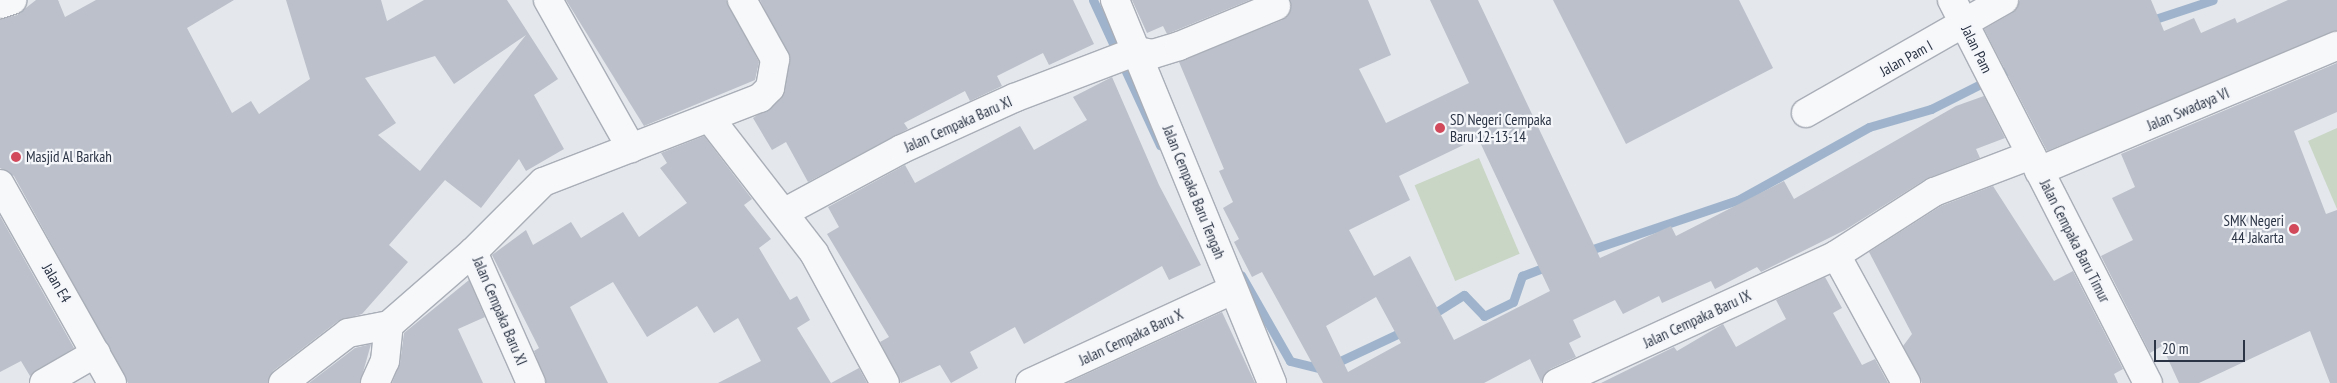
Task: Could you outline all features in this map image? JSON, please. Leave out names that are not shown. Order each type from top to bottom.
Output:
[{"type":"street","points":[[0,4],[12,0]]},
{"type":"street","points":[[548,0],[631,148]]},
{"type":"street","name":"Jalan Cempaka Baru XI","points":[[531,383],[473,252],[543,182],[711,120],[760,98],[775,74],[775,59],[742,0]]},
{"type":"street","name":"Jalan Cempaka Baru Tengah","points":[[1115,0],[1122,57],[1229,281],[1272,383]]},
{"type":"street","name":"Jalan Pam I","points":[[1806,113],[1958,12],[2004,0]]},
{"type":"street","points":[[1122,57],[1153,54],[1180,46],[1276,6]]},
{"type":"street","name":"Jalan Pam","points":[[1958,12],[1983,59],[2001,99]]},
{"type":"street","name":"Jalan Swadaya VI","points":[[2035,163],[2337,46]]},
{"type":"street","name":"Jalan Cempaka Baru XI","points":[[785,212],[902,149],[1122,57]]},
{"type":"street","name":"Jalan Cempaka Baru Timur","points":[[2001,99],[2148,383]]},
{"type":"street","points":[[711,120],[785,212],[814,253],[885,383]]},
{"type":"street","name":"Jalan Cempaka Baru IX","points":[[1557,383],[1836,254],[1934,192],[2035,163]]},
{"type":"street","name":"Jalan E4","points":[[0,184],[112,383]]},
{"type":"street","points":[[283,383],[348,333],[389,325],[473,252]]},
{"type":"street","points":[[1836,254],[1906,383]]},
{"type":"street","name":"Jalan Cempaka Baru X","points":[[1030,383],[1229,281]]},
{"type":"street","points":[[375,383],[383,366],[389,325]]},
{"type":"street","points":[[44,383],[96,353]]},
{"type":"green space","points":[[2337,128],[2337,209],[2308,141]]},
{"type":"green space","points":[[1479,158],[1520,254],[1455,281],[1415,185]]},
{"type":"building","points":[[36,0],[58,0],[65,17],[96,0],[234,0],[187,28],[232,113],[251,101],[259,114],[310,79],[286,0],[381,0],[387,21],[424,0],[507,0],[558,79],[534,95],[564,149],[526,171],[519,159],[481,208],[445,180],[389,245],[408,262],[362,314],[338,321],[273,371],[268,383],[128,383],[14,176],[0,168],[0,19],[17,15]],"holes":[[[526,35],[420,171],[378,135],[396,123],[365,78],[435,56],[454,84]]]},
{"type":"building","points":[[566,0],[726,0],[759,62],[755,80],[644,126]]},
{"type":"building","points":[[760,0],[1073,0],[1094,44],[1049,65],[1043,53],[997,76],[1002,86],[970,101],[965,91],[904,123],[908,129],[808,182],[786,142],[772,150],[753,118],[781,99],[790,62]]},
{"type":"building","points":[[1132,0],[1250,0],[1167,34],[1163,26],[1147,33]]},
{"type":"building","points":[[1290,0],[1368,0],[1391,55],[1359,69],[1386,123],[1469,83],[1430,0],[1478,0],[1600,258],[1671,226],[1676,236],[1784,181],[1794,199],[1956,106],[1984,96],[2005,138],[1976,149],[1980,158],[1926,179],[1845,230],[1761,272],[1757,267],[1715,289],[1711,281],[1662,303],[1659,296],[1623,314],[1615,300],[1573,320],[1581,337],[1569,343],[1576,357],[1550,369],[1541,382],[1530,359],[1484,383],[1323,383],[1262,272],[1252,277],[1234,242],[1239,239],[1223,208],[1233,202],[1219,171],[1224,169],[1179,62],[1282,20],[1291,9]],"holes":[[[1478,138],[1550,291],[1454,340],[1410,256],[1374,276],[1349,230],[1410,200],[1399,176]],[[1376,297],[1401,343],[1348,372],[1326,326]]]},
{"type":"building","points":[[1553,0],[1739,0],[1773,68],[1626,144]]},
{"type":"building","points":[[2020,0],[2151,0],[2164,31],[2194,18],[2201,33],[2235,18],[2237,23],[2288,0],[2337,0],[2337,31],[2047,151],[1984,29],[2012,13]]},
{"type":"building","points":[[2337,63],[2337,112],[2294,131],[2326,214],[2337,210],[2337,383],[2330,383],[2310,331],[2199,383],[2179,383],[2162,346],[2150,353],[2101,256],[2133,240],[2112,198],[2135,187],[2121,154]]},
{"type":"building","points":[[1112,77],[1159,185],[1201,265],[1169,280],[1162,266],[1024,344],[1015,327],[970,352],[978,368],[951,383],[940,365],[901,383],[880,342],[889,337],[827,234],[839,227],[828,207],[905,165],[915,183],[1020,126],[1034,150],[1087,120],[1073,97]]},
{"type":"building","points":[[704,136],[752,199],[744,205],[771,239],[759,248],[790,300],[797,296],[810,320],[797,328],[831,383],[718,383],[761,361],[738,318],[714,333],[697,306],[647,337],[613,282],[570,307],[608,383],[546,383],[534,351],[539,348],[492,255],[526,230],[533,245],[571,222],[581,238],[623,212],[639,237],[687,203],[660,168],[667,163],[661,153]]},
{"type":"building","points":[[1993,186],[2054,281],[2073,271],[2123,369],[2114,374],[2118,383],[1922,383],[1903,346],[1912,334],[1869,252],[1941,206]]},
{"type":"building","points":[[0,216],[74,348],[30,376],[21,361],[0,372]]},
{"type":"building","points":[[1825,277],[1842,308],[1833,313],[1862,365],[1875,359],[1888,383],[1601,383],[1674,347],[1677,351],[1723,324],[1736,347],[1786,319],[1776,300]]},
{"type":"building","points":[[469,280],[485,317],[458,329],[483,383],[392,383],[400,363],[404,333]]},
{"type":"building","points":[[1222,312],[1255,383],[1067,383]]},
{"type":"building","points":[[371,344],[360,383],[309,383],[355,348]]},
{"type":"building","points":[[859,368],[867,383],[831,383]]},
{"type":"waterway","points":[[1093,0],[1160,145]]},
{"type":"waterway","points":[[2149,21],[2213,0]]},
{"type":"waterway","points":[[1584,252],[1738,200],[1869,127],[1931,109],[2016,66]]},
{"type":"waterway","points":[[1430,316],[1464,295],[1484,316],[1513,302],[1522,276],[1551,265]]},
{"type":"waterway","points":[[1241,275],[1290,361],[1323,369],[1406,330]]},
{"type":"place","name":"SD Negeri Cempaka Baru 12-13-14","points":[[1440,128]]},
{"type":"place","name":"Masjid Al Barkah","points":[[16,157]]},
{"type":"place","name":"SMK Negeri 44 Jakarta","points":[[2294,229]]}]
